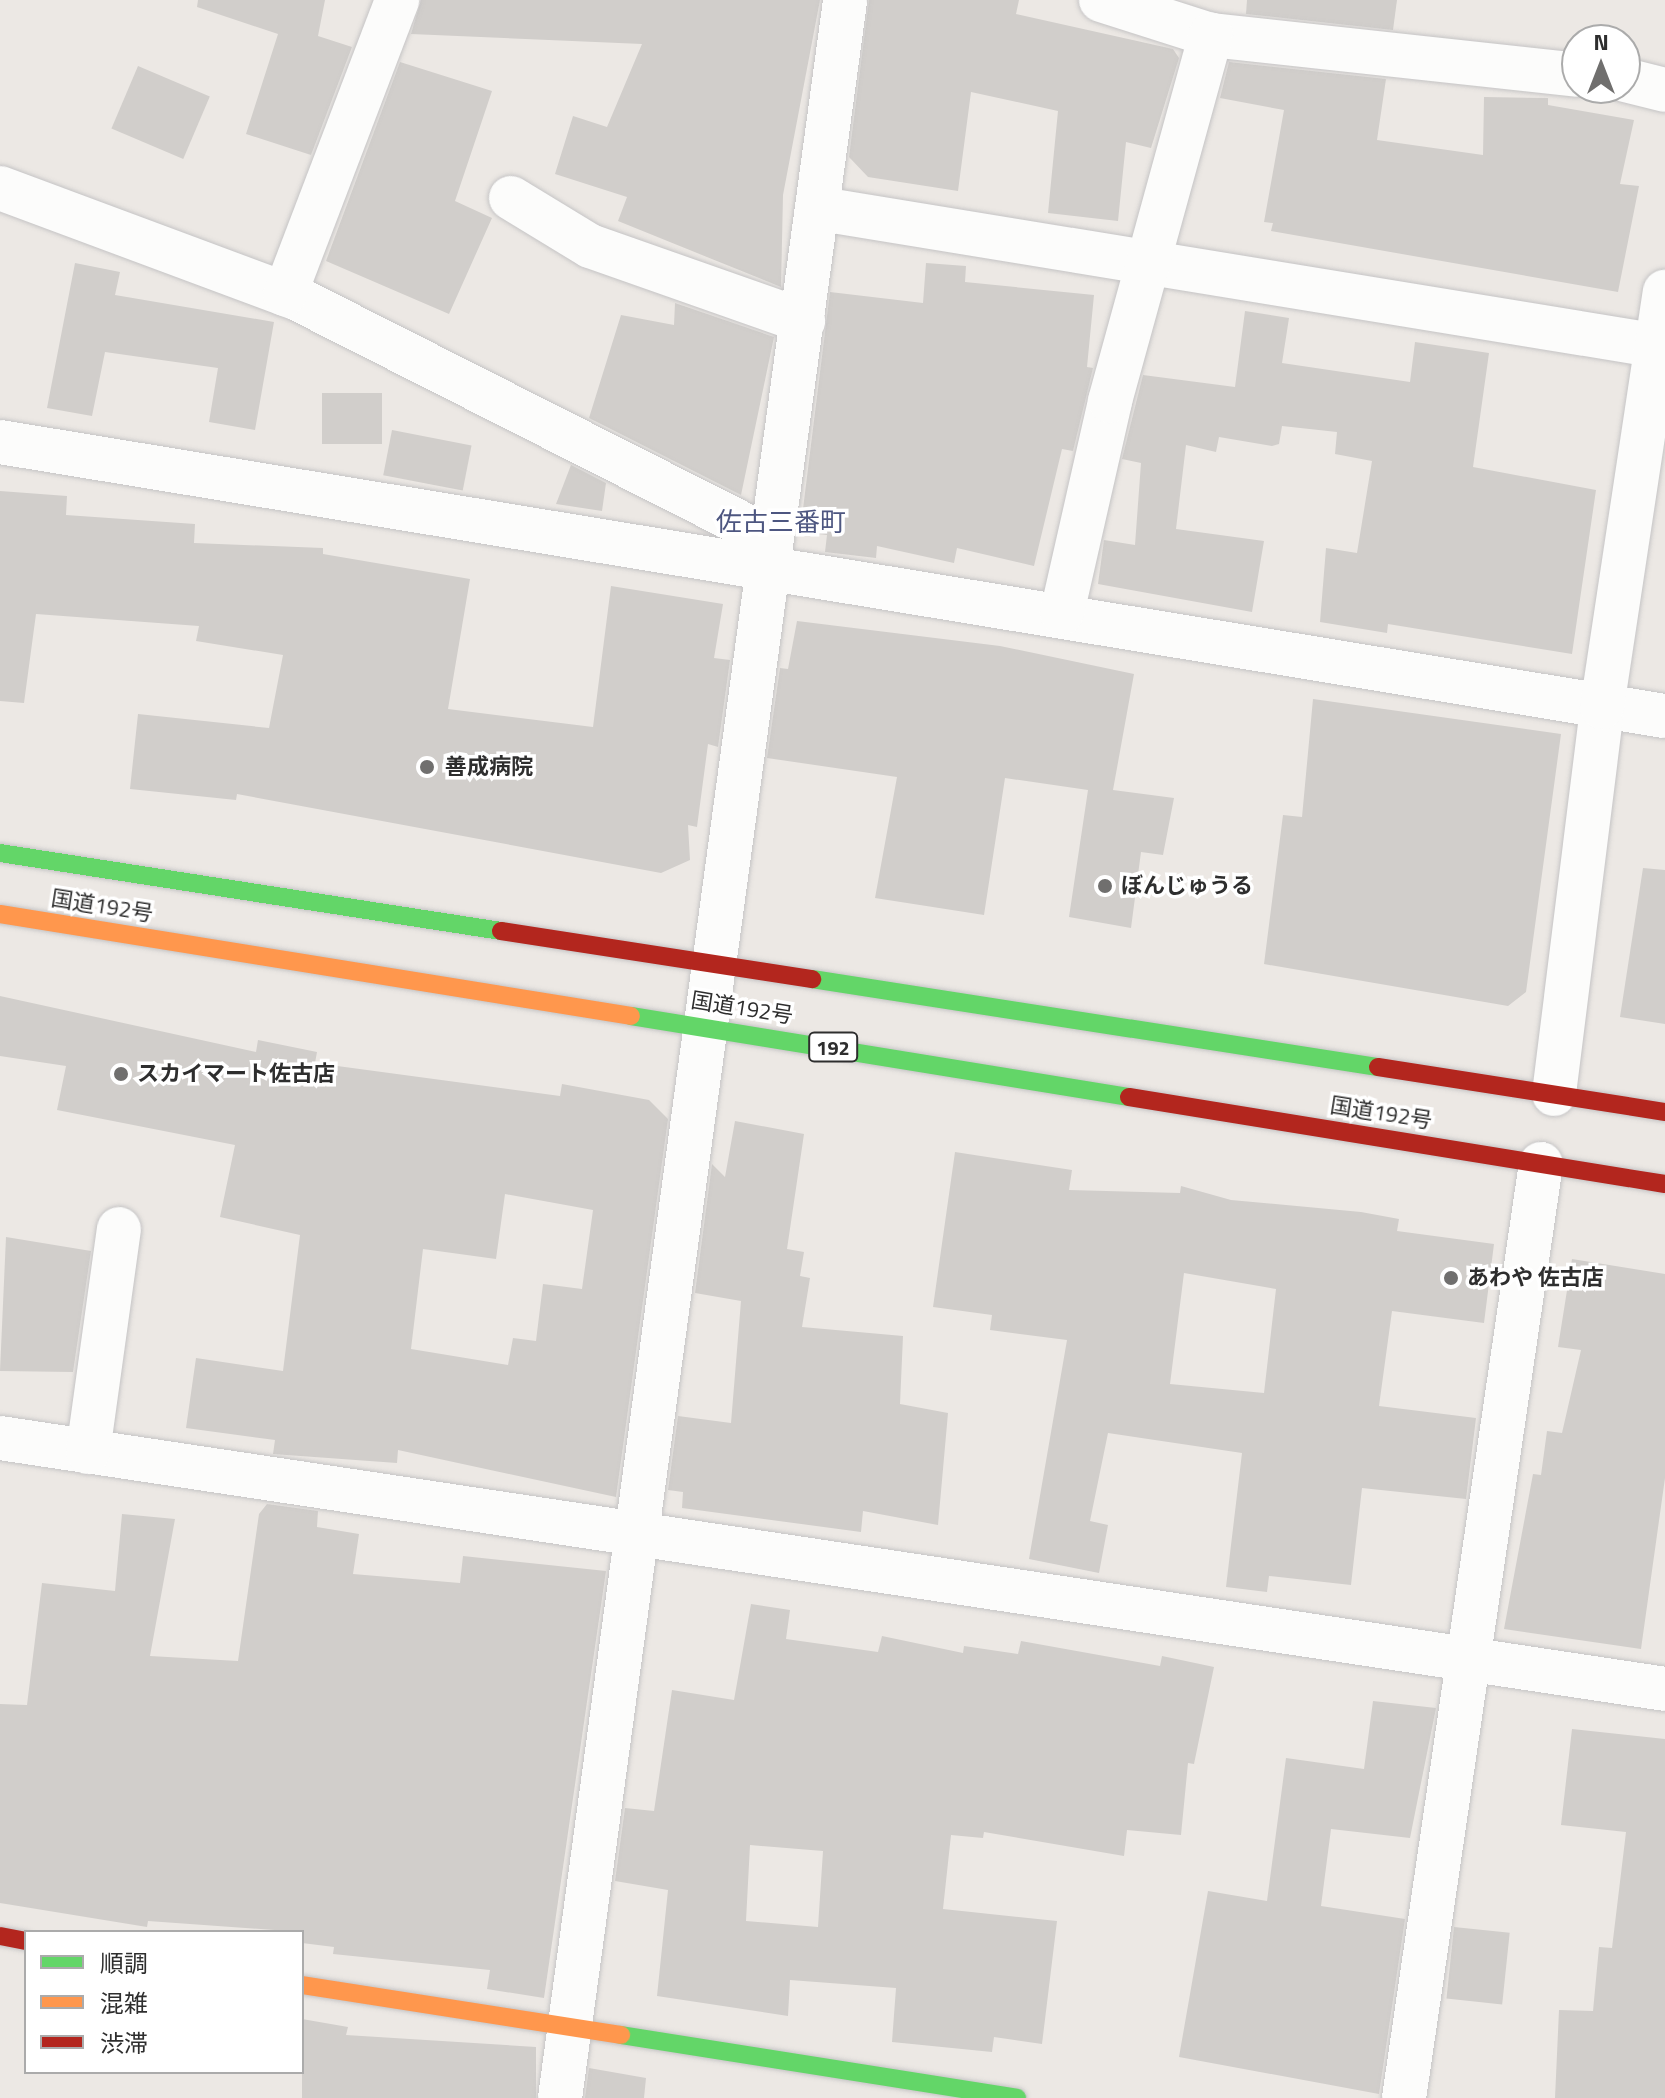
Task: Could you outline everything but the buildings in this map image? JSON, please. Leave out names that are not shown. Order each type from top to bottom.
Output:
[{"type":"main road","name":"国道192号","points":[[0,853],[1665,1112]]},
{"type":"main road","name":"国道192号","points":[[0,914],[1665,1184]]},
{"type":"main road","points":[[0,1936],[24,1941]]},
{"type":"main road","points":[[304,1985],[1017,2098]]},
{"type":"street","points":[[285,294],[397,0]]},
{"type":"street","points":[[560,2098],[631,1534],[766,550],[821,209],[845,0]]},
{"type":"street","points":[[1101,0],[1211,35],[1561,73]]},
{"type":"street","points":[[1062,613],[1149,260],[1211,35]]},
{"type":"street","points":[[1641,84],[1665,90]]},
{"type":"street","points":[[0,188],[285,294],[766,550]]},
{"type":"street","points":[[511,198],[588,226],[677,281],[803,321]]},
{"type":"street","points":[[821,209],[1149,260],[1661,346]]},
{"type":"street","points":[[1554,1094],[1602,707],[1661,346],[1665,292]]},
{"type":"street","points":[[0,442],[766,550],[1062,613],[1665,716]]},
{"type":"street","points":[[1404,2098],[1465,1657],[1541,1164]]},
{"type":"street","points":[[88,1452],[119,1229]]},
{"type":"street","points":[[0,1438],[1665,1689]]},
{"type":"traffic: fast","points":[[0,853],[501,931]]},
{"type":"traffic: fast","points":[[812,979],[1378,1067]]},
{"type":"traffic: fast","points":[[631,1016],[1129,1097]]},
{"type":"traffic: fast","points":[[621,2035],[1017,2098]]},
{"type":"traffic: slow","points":[[0,914],[631,1016]]},
{"type":"traffic: slow","points":[[304,1985],[621,2035]]},
{"type":"traffic: jam","points":[[501,931],[812,979]]},
{"type":"traffic: jam","points":[[1378,1067],[1665,1112]]},
{"type":"traffic: jam","points":[[1129,1097],[1665,1184]]},
{"type":"traffic: jam","points":[[0,1936],[24,1941]]},
{"type":"place","name":"善成病院","points":[[427,767]]},
{"type":"place","name":"ぼんじゅうる","points":[[1105,886]]},
{"type":"place","name":"スカイマート佐古店","points":[[121,1074]]},
{"type":"place","name":"あわや 佐古店","points":[[1451,1278]]},
{"type":"district","name":"佐古三番町","points":[[781,522]]}]
